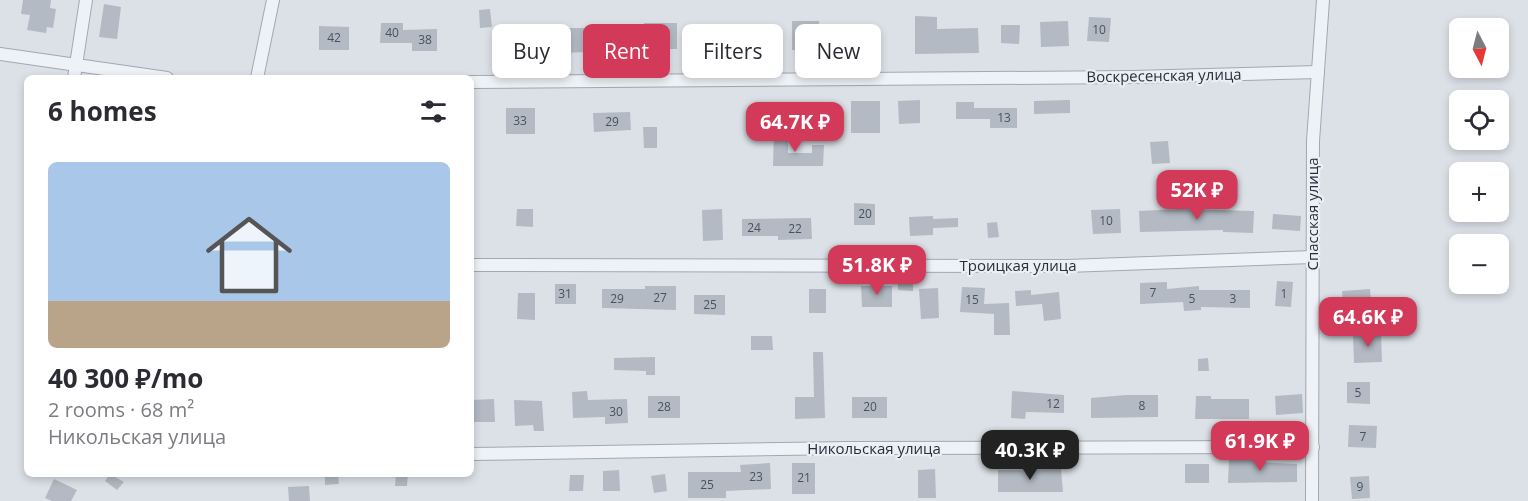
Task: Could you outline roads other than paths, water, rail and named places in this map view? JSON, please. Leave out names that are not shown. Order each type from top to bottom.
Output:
[{"type":"street","points":[[74,75],[86,0]]},
{"type":"street","points":[[258,75],[273,0]]},
{"type":"street","name":"Спасская улица","points":[[1312,501],[1313,141],[1323,0]]},
{"type":"street","points":[[0,54],[146,75]]},
{"type":"street","name":"Воскресенская улица","points":[[474,82],[1133,77],[1318,72]]},
{"type":"street","name":"Троицкая улица","points":[[474,265],[1067,266],[1313,257]]},
{"type":"street","name":"Никольская улица","points":[[474,454],[848,448],[1313,447]]}]
